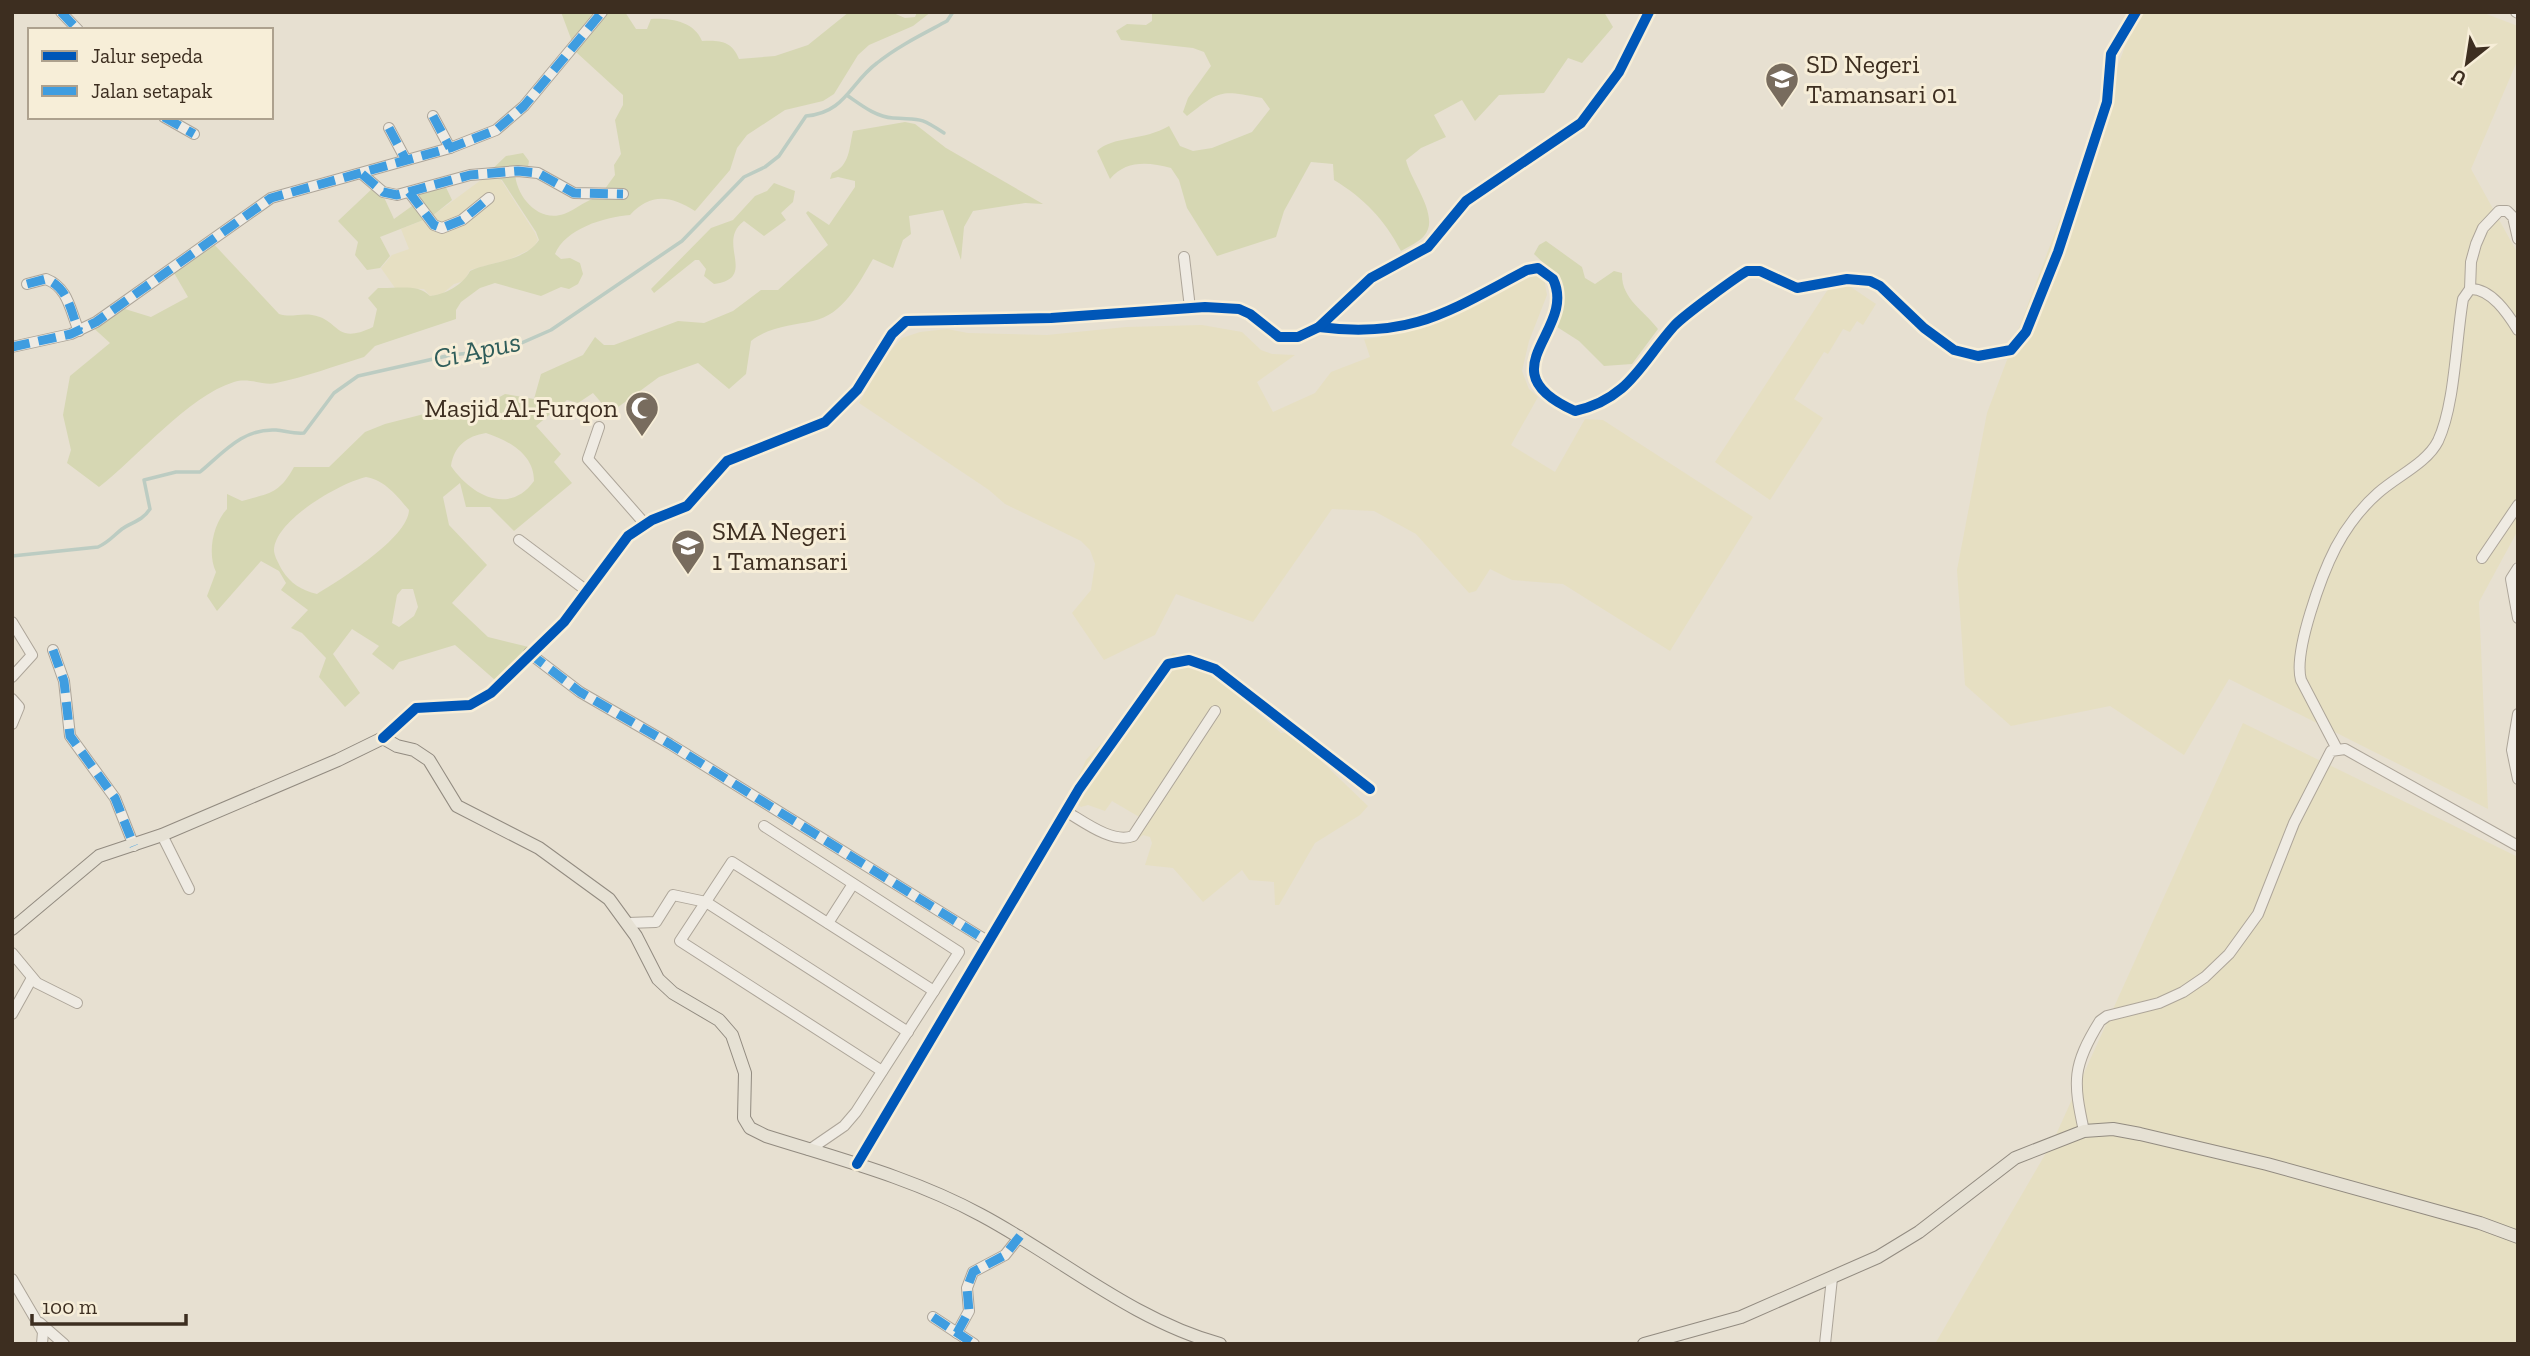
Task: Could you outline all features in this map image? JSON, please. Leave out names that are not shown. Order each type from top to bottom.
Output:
[{"type":"main road","points":[[12,929],[92,860],[162,835],[383,738],[421,754],[433,766],[457,806],[513,833],[574,870],[609,899],[628,923],[657,979],[673,993],[719,1020],[732,1035],[743,1061],[743,1114],[746,1122],[757,1132],[918,1184],[1020,1236],[1143,1313],[1184,1332],[1220,1344]]},
{"type":"main road","points":[[1644,1344],[1741,1317],[1878,1257],[1919,1232],[2015,1158],[2084,1131],[2113,1129],[2140,1133],[2254,1161],[2480,1223],[2518,1237]]},
{"type":"street","points":[[61,12],[76,28]]},
{"type":"street","points":[[12,347],[79,331],[271,198],[482,138],[508,123],[602,12]]},
{"type":"street","points":[[383,738],[416,708],[478,701],[491,693],[529,653],[555,632],[622,542],[645,523],[687,506],[727,461],[825,422],[857,390],[892,334],[906,321],[1051,318],[1190,308],[1239,309],[1250,314],[1271,332],[1286,338],[1319,327],[1371,278],[1428,247],[1466,201],[1581,123],[1613,82],[1649,12]]},
{"type":"street","points":[[1319,327],[1357,332],[1423,323],[1467,304],[1527,270],[1538,268],[1553,279],[1557,299],[1534,373],[1537,386],[1545,394],[1575,411],[1589,408],[1620,391],[1639,373],[1676,324],[1747,271],[1760,271],[1797,288],[1847,279],[1875,282],[1924,328],[1954,350],[1978,356],[2011,350],[2026,332],[2058,252],[2107,102],[2111,54],[2136,12]]},
{"type":"street","points":[[433,116],[450,148]]},
{"type":"street","points":[[168,119],[194,134]]},
{"type":"street","points":[[389,128],[406,160]]},
{"type":"street","points":[[362,174],[387,194],[409,192],[470,175],[518,171],[545,176],[573,193],[623,194]]},
{"type":"street","points":[[409,192],[435,225],[442,228],[462,220],[489,198]]},
{"type":"street","points":[[2337,749],[2301,680],[2298,670],[2302,639],[2336,548],[2350,526],[2377,494],[2429,453],[2438,442],[2446,416],[2463,299],[2470,289],[2471,262],[2483,228],[2499,211],[2511,213],[2518,239]]},
{"type":"street","points":[[1184,257],[1190,308]]},
{"type":"street","points":[[27,284],[46,279],[59,286],[69,301],[79,331]]},
{"type":"street","points":[[2470,289],[2483,291],[2508,314],[2518,330]]},
{"type":"street","points":[[599,428],[588,459],[645,523]]},
{"type":"street","points":[[2482,558],[2518,505]]},
{"type":"street","points":[[519,540],[587,591]]},
{"type":"street","points":[[2518,568],[2511,579],[2518,618]]},
{"type":"street","points":[[12,622],[32,655],[12,677]]},
{"type":"street","points":[[53,650],[64,681],[70,736],[115,798],[134,845]]},
{"type":"street","points":[[529,653],[580,692],[670,744],[989,942]]},
{"type":"street","points":[[857,1164],[1067,812],[1160,673],[1178,660],[1203,663],[1214,669],[1370,789]]},
{"type":"street","points":[[12,699],[19,707],[12,724]]},
{"type":"street","points":[[1067,812],[1110,835],[1122,838],[1133,836],[1215,710]]},
{"type":"street","points":[[2518,714],[2512,750],[2518,779]]},
{"type":"street","points":[[2084,1131],[2074,1088],[2075,1076],[2100,1021],[2107,1016],[2159,1003],[2183,992],[2206,977],[2229,954],[2258,914],[2294,823],[2331,751],[2345,749],[2518,846]]},
{"type":"street","points":[[764,826],[959,952],[844,1126],[810,1150]]},
{"type":"street","points":[[162,835],[189,889]]},
{"type":"street","points":[[882,1071],[680,941],[732,862],[934,991]]},
{"type":"street","points":[[828,923],[853,884]]},
{"type":"street","points":[[628,923],[656,922],[673,895],[706,902],[908,1032]]},
{"type":"street","points":[[12,953],[41,987],[77,1003]]},
{"type":"street","points":[[12,1014],[32,978]]},
{"type":"street","points":[[957,1333],[969,1311],[967,1288],[973,1272],[1005,1255],[1020,1236]]},
{"type":"street","points":[[1825,1344],[1832,1278]]},
{"type":"street","points":[[12,1279],[38,1321],[43,1332],[42,1344]]},
{"type":"street","points":[[933,1317],[974,1344]]},
{"type":"street","points":[[38,1321],[64,1344]]},
{"type":"shaded area","points":[[2138,12],[2481,12],[2518,26],[2518,59],[2471,169],[2518,254],[2518,530],[2479,602],[2488,809],[2229,679],[2184,755],[2110,706],[2011,726],[1965,685],[1957,570],[1987,413]]},
{"type":"shaded area","points":[[485,177],[501,180],[535,233],[538,240],[533,248],[510,259],[470,270],[464,281],[454,284],[442,294],[430,296],[424,289],[395,288],[381,268],[392,255],[409,249],[401,229],[431,217]]},
{"type":"shaded area","points":[[1526,267],[1544,278],[1547,295],[1529,341],[1522,371],[1529,389],[1538,397],[1511,445],[1555,472],[1585,419],[1603,420],[1753,517],[1670,651],[1563,584],[1512,580],[1490,569],[1476,591],[1469,593],[1416,534],[1374,511],[1332,509],[1253,622],[1176,594],[1155,635],[1104,660],[1072,613],[1091,590],[1095,564],[1090,550],[1081,541],[1005,504],[989,490],[859,403],[886,356],[902,338],[920,332],[947,329],[968,333],[1047,335],[1126,327],[1202,325],[1242,332],[1261,350],[1272,354],[1295,355],[1257,382],[1273,412],[1315,393],[1331,372],[1370,357],[1364,339],[1381,337],[1381,330],[1429,326]]},
{"type":"shaded area","points":[[1836,277],[1876,304],[1863,325],[1857,321],[1850,332],[1843,329],[1828,354],[1824,352],[1794,399],[1823,418],[1770,500],[1715,462]]},
{"type":"shaded area","points":[[1173,653],[1223,682],[1281,733],[1291,732],[1368,806],[1360,815],[1315,843],[1279,905],[1275,905],[1274,882],[1249,880],[1242,870],[1203,902],[1173,868],[1145,865],[1152,843],[1150,837],[1143,835],[1133,843],[1128,839],[1141,818],[1112,801],[1105,811],[1088,805],[1081,807],[1069,797],[1086,760],[1131,712]]},
{"type":"shaded area","points":[[2243,723],[2518,857],[2518,1344],[1935,1344],[2054,1139]]},
{"type":"green space","points":[[561,12],[625,12],[636,29],[647,29],[651,19],[681,22],[693,29],[702,41],[729,45],[739,59],[775,56],[808,45],[849,12],[891,12],[905,18],[915,17],[917,12],[931,12],[913,26],[869,45],[858,55],[834,94],[823,101],[785,110],[747,135],[737,148],[730,170],[695,211],[669,199],[653,200],[630,215],[609,218],[576,231],[560,245],[555,254],[561,259],[570,258],[580,263],[583,274],[578,284],[569,289],[561,287],[541,296],[495,283],[480,288],[461,302],[456,310],[456,319],[375,346],[364,357],[276,383],[240,381],[217,389],[181,414],[99,487],[67,463],[71,450],[63,415],[70,376],[110,343],[88,323],[112,305],[151,317],[188,297],[170,266],[210,240],[279,314],[321,317],[338,330],[351,334],[373,327],[377,309],[368,298],[378,288],[413,288],[430,296],[442,293],[458,285],[470,271],[516,257],[533,247],[539,240],[536,232],[502,180],[485,176],[506,156],[523,153],[529,161],[528,167],[515,173],[516,182],[530,206],[546,215],[564,214],[599,197],[615,175],[614,165],[621,154],[615,120],[623,105],[623,95],[576,52]]},
{"type":"green space","points":[[1152,12],[1604,12],[1613,27],[1582,63],[1568,58],[1544,93],[1499,95],[1475,121],[1462,100],[1434,115],[1446,137],[1421,148],[1406,160],[1427,209],[1428,228],[1424,236],[1401,251],[1373,211],[1334,180],[1333,164],[1311,162],[1284,211],[1276,237],[1217,256],[1187,208],[1179,180],[1171,168],[1138,164],[1123,168],[1110,179],[1097,151],[1111,143],[1169,126],[1180,146],[1193,151],[1212,148],[1252,132],[1270,109],[1262,98],[1228,93],[1214,97],[1187,116],[1183,112],[1188,98],[1211,66],[1204,52],[1193,48],[1121,40],[1116,31],[1127,24],[1146,25],[1152,21]]},
{"type":"green space","points":[[905,122],[915,124],[946,148],[1043,204],[1025,203],[973,211],[964,227],[961,260],[943,210],[909,216],[911,234],[903,240],[893,268],[873,259],[849,297],[833,312],[824,318],[773,329],[751,341],[746,374],[729,389],[698,363],[659,377],[610,413],[593,393],[578,403],[567,400],[536,426],[561,454],[554,462],[572,483],[514,531],[490,507],[466,507],[460,483],[443,497],[449,525],[487,565],[452,603],[488,637],[533,648],[495,680],[455,645],[399,662],[393,670],[372,654],[379,646],[352,629],[333,654],[360,693],[345,707],[319,677],[326,658],[302,633],[291,628],[308,610],[281,590],[286,583],[279,571],[261,561],[217,611],[207,596],[216,572],[212,556],[213,539],[218,522],[227,509],[227,494],[242,501],[278,488],[294,467],[329,467],[365,432],[385,424],[424,414],[485,405],[505,394],[534,399],[541,374],[583,355],[595,337],[604,345],[614,345],[678,321],[704,323],[733,311],[761,290],[778,290],[828,245],[806,213],[808,211],[829,225],[855,187],[855,181],[838,177],[830,179],[832,173],[846,161],[853,131]],"holes":[[[486,433],[519,450],[530,463],[534,481],[524,492],[513,498],[491,498],[479,493],[451,466],[462,443]],[[366,477],[385,485],[409,510],[406,521],[386,545],[341,579],[317,594],[301,588],[289,579],[277,560],[274,550],[277,538],[285,527],[311,504]],[[402,589],[413,589],[418,607],[414,616],[399,627],[392,623],[397,595]]]},
{"type":"green space","points":[[442,179],[452,200],[431,217],[380,237],[390,256],[380,268],[367,270],[355,255],[358,242],[338,221],[374,187],[382,193],[394,219],[412,206],[411,189]]},
{"type":"green space","points":[[774,183],[795,191],[793,202],[781,213],[786,220],[764,236],[744,221],[736,229],[733,239],[736,267],[734,275],[714,284],[704,276],[706,269],[699,260],[695,260],[654,293],[651,289],[711,228],[733,220],[755,196],[767,191]]},
{"type":"green space","points":[[1546,241],[1582,267],[1585,278],[1595,284],[1614,271],[1622,273],[1629,297],[1658,329],[1632,364],[1604,366],[1579,341],[1554,325],[1554,273],[1534,254],[1539,245]]},
{"type":"waterway","name":"Ci Apus","points":[[12,556],[102,545],[150,509],[144,480],[176,472],[200,472],[234,443],[253,433],[264,430],[304,433],[334,393],[358,376],[451,355],[508,349],[551,330],[682,241],[744,177],[765,167],[779,156],[806,116],[830,109],[877,63],[947,21],[953,12]]},
{"type":"waterway","points":[[848,96],[881,115],[919,120],[944,133]]},
{"type":"marked path","points":[[61,12],[76,28]]},
{"type":"marked path","points":[[12,347],[71,334],[96,322],[271,198],[450,148],[496,130],[524,106],[602,12]]},
{"type":"marked path","points":[[433,116],[450,148]]},
{"type":"marked path","points":[[168,119],[194,134]]},
{"type":"marked path","points":[[389,128],[406,160]]},
{"type":"marked path","points":[[362,174],[383,192],[397,195],[470,175],[518,171],[538,173],[574,193],[623,194]]},
{"type":"marked path","points":[[409,192],[434,225],[442,228],[462,220],[489,198]]},
{"type":"marked path","points":[[27,284],[46,279],[60,288],[79,331]]},
{"type":"marked path","points":[[53,650],[64,681],[70,736],[115,798],[134,846]]},
{"type":"marked path","points":[[529,653],[580,692],[670,744],[989,942]]},
{"type":"marked path","points":[[957,1333],[969,1311],[967,1288],[973,1272],[1005,1255],[1020,1236]]},
{"type":"marked path","points":[[933,1317],[974,1344]]},
{"type":"cycle path","points":[[383,738],[416,708],[470,705],[491,693],[564,622],[628,536],[652,520],[687,506],[727,461],[825,422],[857,390],[892,334],[906,321],[1051,318],[1205,307],[1239,309],[1250,314],[1279,337],[1298,337],[1319,327],[1371,278],[1428,247],[1466,201],[1581,123],[1619,72],[1649,12]]},
{"type":"cycle path","points":[[1319,327],[1351,330],[1405,325],[1451,309],[1527,270],[1538,268],[1553,279],[1557,298],[1554,316],[1534,365],[1536,380],[1549,396],[1575,411],[1609,398],[1621,389],[1679,321],[1747,271],[1760,271],[1797,288],[1847,279],[1870,281],[1880,286],[1924,328],[1954,350],[1978,356],[2011,350],[2026,332],[2058,252],[2107,102],[2111,54],[2136,12]]},
{"type":"cycle path","points":[[857,1164],[1079,789],[1168,664],[1189,660],[1215,669],[1370,789]]},
{"type":"place","name":"SD Negeri Tamansari 01","points":[[1782,109]]},
{"type":"place","name":"Masjid Al-Furqon","points":[[642,438]]},
{"type":"place","name":"SMA Negeri 1 Tamansari","points":[[688,576]]}]
